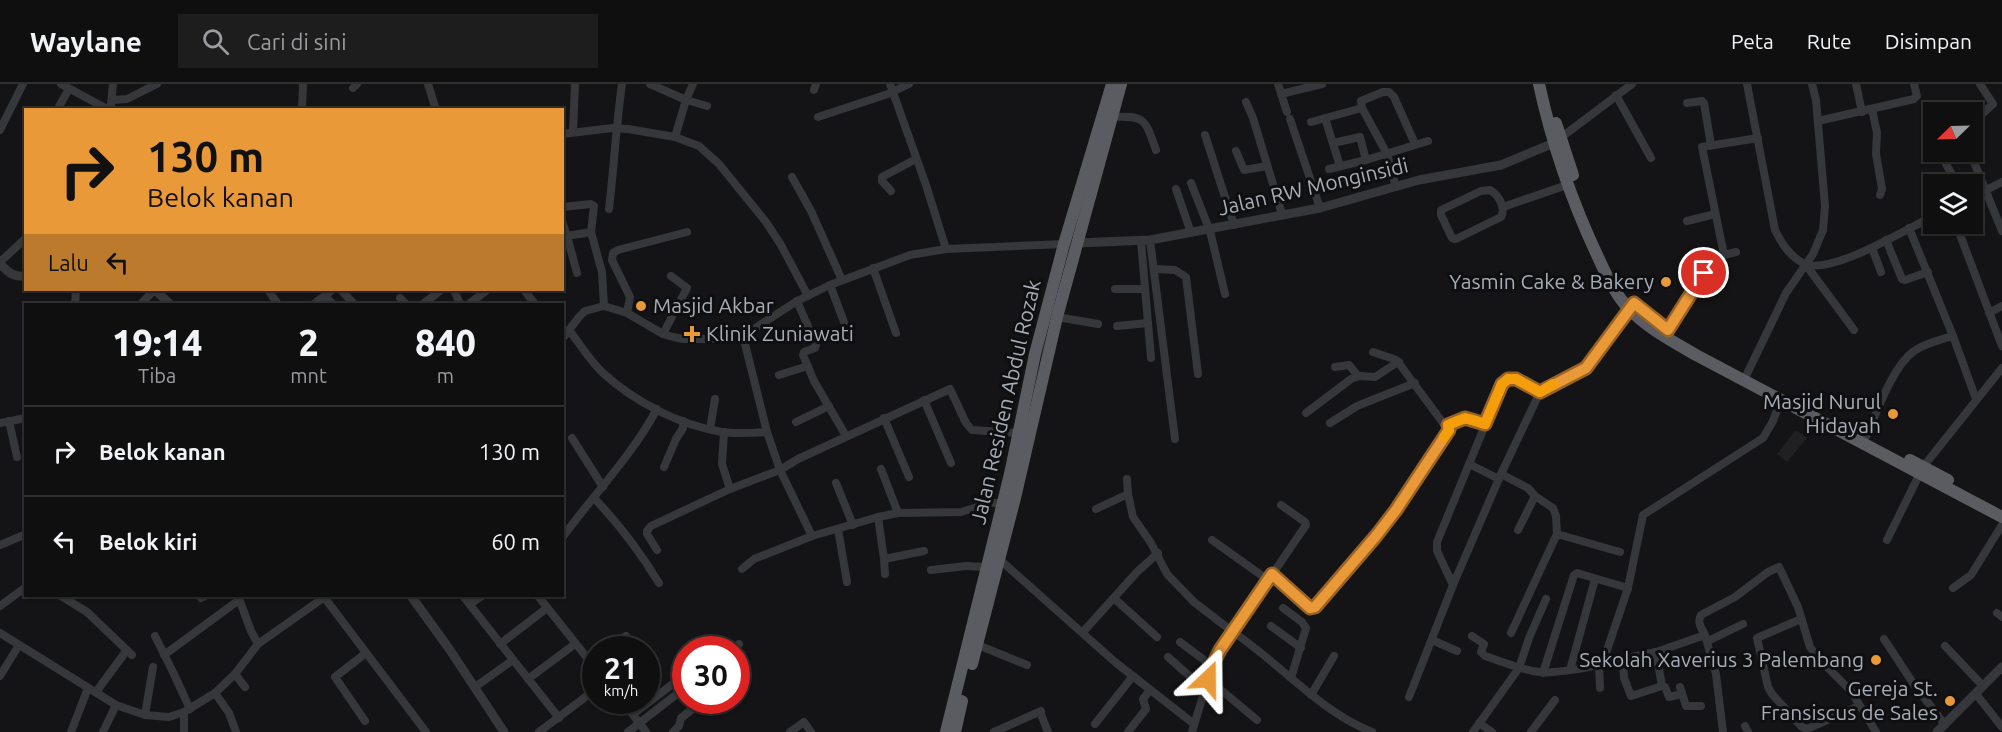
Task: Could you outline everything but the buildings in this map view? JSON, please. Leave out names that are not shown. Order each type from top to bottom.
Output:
[{"type":"highway","name":"Jalan Residen Abdul Rozak","points":[[946,732],[999,560],[1057,318],[1070,243],[1112,84]]},
{"type":"highway","name":"Jalan Residen Abdul Rozak","points":[[955,732],[986,567],[1019,433],[1035,354],[1121,84]]},
{"type":"highway","points":[[1539,84],[1578,203],[1608,278],[1639,319],[1665,337],[1866,437],[2002,517]]},
{"type":"highway","points":[[1546,84],[1567,184],[1578,203]]},
{"type":"highway","points":[[1631,306],[1781,400],[2002,509]]},
{"type":"street","points":[[0,130],[22,84]]},
{"type":"street","points":[[61,84],[106,108]]},
{"type":"street","points":[[110,108],[113,84]]},
{"type":"street","points":[[112,100],[127,99],[157,84]]},
{"type":"street","points":[[302,108],[303,84]]},
{"type":"street","points":[[428,84],[435,108]]},
{"type":"street","points":[[573,132],[575,84]]},
{"type":"street","points":[[609,209],[616,152],[615,128],[622,84]]},
{"type":"street","points":[[650,84],[686,100],[707,106]]},
{"type":"street","points":[[675,136],[693,84]]},
{"type":"street","points":[[818,117],[891,88],[909,84]]},
{"type":"street","points":[[1278,84],[1320,207]]},
{"type":"street","points":[[1281,94],[1322,84]]},
{"type":"street","points":[[1557,140],[1632,84]]},
{"type":"street","points":[[1747,84],[1775,230],[1787,250],[1806,265],[1854,330]]},
{"type":"street","points":[[1746,377],[1786,293],[1820,240],[1825,217],[1816,100],[1812,84]]},
{"type":"street","points":[[1856,84],[1862,112]]},
{"type":"street","points":[[1818,121],[1914,99],[1917,96],[1914,84]]},
{"type":"street","points":[[1980,84],[1993,104],[1983,113]]},
{"type":"street","points":[[891,88],[946,249]]},
{"type":"street","points":[[58,108],[69,89]]},
{"type":"street","points":[[1396,187],[1387,154],[1362,108],[1360,103],[1362,100],[1389,92],[1394,97],[1415,144]]},
{"type":"street","points":[[1616,95],[1651,158]]},
{"type":"street","points":[[1687,103],[1702,100],[1704,103],[1712,145]]},
{"type":"street","points":[[1246,102],[1282,214]]},
{"type":"street","points":[[1311,122],[1362,108]]},
{"type":"street","points":[[1872,110],[1876,133],[1876,157],[1882,188],[1880,195]]},
{"type":"street","points":[[1112,117],[1140,119],[1148,128],[1156,150]]},
{"type":"street","points":[[1325,118],[1340,166]]},
{"type":"street","points":[[564,134],[615,128],[675,136],[699,146],[719,164],[775,234],[808,296]]},
{"type":"street","points":[[1206,135],[1234,225]]},
{"type":"street","points":[[1333,143],[1360,137],[1366,160]]},
{"type":"street","points":[[1724,255],[1702,149],[1703,146],[1758,138]]},
{"type":"street","name":"Jalan RW Monginsidi","points":[[604,306],[627,313],[663,334],[683,339],[743,336],[797,301],[842,280],[910,255],[946,249],[1145,241],[1211,232],[1452,173],[1501,165],[1557,140]]},
{"type":"street","points":[[1329,169],[1428,141]]},
{"type":"street","points":[[1236,152],[1244,170],[1267,166]]},
{"type":"street","points":[[891,191],[882,181],[882,177],[916,159]]},
{"type":"street","points":[[1945,162],[1952,174]]},
{"type":"street","points":[[1974,162],[2000,221],[2002,231]]},
{"type":"street","points":[[792,177],[811,211],[842,280]]},
{"type":"street","points":[[1983,192],[2002,182]]},
{"type":"street","points":[[1191,183],[1211,232],[1225,294]]},
{"type":"street","points":[[1503,207],[1567,184]]},
{"type":"street","points":[[1176,189],[1191,233]]},
{"type":"street","points":[[1488,190],[1495,192],[1503,207],[1503,215],[1500,219],[1454,239],[1450,236],[1440,213],[1445,207],[1488,190]]},
{"type":"street","points":[[564,207],[591,204],[594,206],[591,232],[602,272],[604,306],[585,311],[564,336]]},
{"type":"street","points":[[1687,221],[1715,214]]},
{"type":"street","points":[[1806,265],[1844,260],[1923,222]]},
{"type":"street","points":[[564,227],[577,273]]},
{"type":"street","points":[[1910,228],[1976,399]]},
{"type":"street","points":[[567,236],[591,232]]},
{"type":"street","points":[[627,313],[630,297],[612,260],[613,253],[638,244],[687,232]]},
{"type":"street","points":[[1960,234],[2002,346]]},
{"type":"street","points":[[24,240],[0,263],[13,275],[24,276]]},
{"type":"street","points":[[1886,240],[1902,279],[1928,272]]},
{"type":"street","points":[[1145,241],[1154,269],[1175,439]]},
{"type":"street","points":[[1145,241],[1144,288],[1151,358]]},
{"type":"street","points":[[1872,248],[1881,272]]},
{"type":"street","points":[[1668,330],[1712,261],[1736,252]]},
{"type":"street","points":[[873,268],[896,333]]},
{"type":"street","points":[[1154,269],[1175,270],[1186,277],[1198,374]]},
{"type":"street","points":[[663,334],[687,288],[672,276]]},
{"type":"street","points":[[830,285],[844,322]]},
{"type":"street","points":[[1115,289],[1144,288]]},
{"type":"street","points":[[142,303],[153,291]]},
{"type":"street","points":[[155,291],[169,303]]},
{"type":"street","points":[[315,303],[331,291]]},
{"type":"street","points":[[342,291],[353,303]]},
{"type":"street","points":[[424,303],[440,291]]},
{"type":"street","points":[[470,303],[486,291]]},
{"type":"street","points":[[325,296],[332,303]]},
{"type":"street","points":[[400,298],[405,303]]},
{"type":"street","points":[[797,301],[816,345],[815,348],[803,353],[807,366],[846,436]]},
{"type":"street","points":[[1409,697],[1453,585],[1500,476],[1540,392],[1586,368],[1631,306]]},
{"type":"street","points":[[1989,313],[2002,306]]},
{"type":"street","points":[[1057,318],[1098,324]]},
{"type":"street","points":[[1117,326],[1148,323]]},
{"type":"street","points":[[569,330],[604,374],[640,400],[657,409],[683,421],[724,432],[767,432]]},
{"type":"street","points":[[743,336],[767,432],[780,470],[812,536]]},
{"type":"street","points":[[1866,437],[1893,380],[1908,356],[1922,346],[1953,336]]},
{"type":"street","points":[[1373,352],[1399,362],[1442,422],[1448,425],[1465,418],[1485,424]]},
{"type":"street","points":[[1306,412],[1358,376],[1375,377],[1399,362]]},
{"type":"street","points":[[1335,367],[1348,365],[1358,376]]},
{"type":"street","points":[[779,375],[807,366]]},
{"type":"street","points":[[1887,540],[1921,471],[2002,368]]},
{"type":"street","points":[[1453,585],[1436,544],[1502,384],[1508,379],[1516,379],[1540,392]]},
{"type":"street","points":[[1330,423],[1357,406],[1414,383]]},
{"type":"street","points":[[657,550],[647,534],[648,527],[730,489],[780,470],[846,436],[950,389],[966,423],[972,430],[1019,433]]},
{"type":"street","points":[[710,429],[715,399]]},
{"type":"street","points":[[924,400],[951,463]]},
{"type":"street","points":[[1600,688],[1602,663],[1628,588],[1643,515],[1763,438],[1770,428],[1781,400]]},
{"type":"street","points":[[796,422],[829,406]]},
{"type":"street","points":[[564,536],[637,444],[657,409]]},
{"type":"street","points":[[0,423],[24,418]]},
{"type":"street","points":[[884,418],[909,477]]},
{"type":"street","points":[[9,421],[16,457]]},
{"type":"street","points":[[663,467],[683,428],[683,421]]},
{"type":"street","points":[[1212,540],[1270,577],[1310,608],[1315,607],[1396,510],[1449,430],[1448,425]]},
{"type":"street","points":[[724,432],[722,464],[730,489]]},
{"type":"street","points":[[572,438],[603,486]]},
{"type":"street","points":[[1469,464],[1528,488],[1554,510],[1556,516],[1557,534],[1510,633]]},
{"type":"street","points":[[881,469],[898,513]]},
{"type":"street","points":[[1127,479],[1135,522],[1158,553],[1167,574],[1187,596],[1261,651],[1311,695],[1349,722],[1372,732]]},
{"type":"street","points":[[836,483],[853,525]]},
{"type":"street","points":[[1096,509],[1128,494]]},
{"type":"street","points":[[1518,530],[1535,496]]},
{"type":"street","points":[[594,498],[633,544],[659,583]]},
{"type":"street","points":[[742,569],[754,559],[812,536],[878,517],[898,513],[958,513],[992,503],[1002,503]]},
{"type":"street","points":[[999,560],[1193,728],[1212,666],[1306,524],[1281,505]]},
{"type":"street","points":[[878,517],[885,574]]},
{"type":"street","points":[[1953,588],[1971,575],[2002,525]]},
{"type":"street","points":[[838,529],[847,582]]},
{"type":"street","points":[[1557,534],[1620,552]]},
{"type":"street","points":[[0,545],[24,535]]},
{"type":"street","points":[[884,559],[924,552]]},
{"type":"street","points":[[1083,632],[1137,572],[1158,553]]},
{"type":"street","points":[[931,570],[966,566],[986,567]]},
{"type":"street","points":[[1723,732],[1720,701],[1706,638],[1699,619],[1701,615],[1734,597],[1777,567],[1782,572],[1810,646],[1818,658],[1847,686],[1876,732]]},
{"type":"street","points":[[1543,673],[1573,576],[1577,573],[1628,588]]},
{"type":"street","points":[[1570,670],[1595,579]]},
{"type":"street","points":[[0,606],[24,588]]},
{"type":"street","points":[[64,597],[87,612],[130,653],[92,690],[71,732]]},
{"type":"street","points":[[0,633],[116,705],[145,715],[169,717],[187,711],[215,693],[235,674],[258,644],[324,597]]},
{"type":"street","points":[[326,597],[426,732]]},
{"type":"street","points":[[412,597],[504,732]]},
{"type":"street","points":[[464,597],[559,718]]},
{"type":"street","points":[[470,604],[480,597]]},
{"type":"street","points":[[539,597],[582,651]]},
{"type":"street","points":[[164,655],[238,598],[258,644]]},
{"type":"street","points":[[1473,732],[1519,668],[1528,638],[1546,598]]},
{"type":"street","points":[[1113,600],[1116,600],[1157,637]]},
{"type":"street","points":[[500,644],[547,608]]},
{"type":"street","points":[[1283,608],[1305,626],[1301,648],[1291,678]]},
{"type":"street","points":[[1801,620],[1757,638],[1768,687],[1772,694],[1801,726],[1807,729],[1859,706]]},
{"type":"street","points":[[1472,636],[1484,644],[1482,654],[1519,668],[1543,673],[1570,670],[1656,652],[1706,638],[1743,624]]},
{"type":"street","points":[[1270,626],[1301,648]]},
{"type":"street","points":[[155,636],[187,711],[184,732]]},
{"type":"street","points":[[1884,639],[1913,683],[1945,725]]},
{"type":"street","points":[[1432,640],[1457,651]]},
{"type":"street","points":[[1180,642],[1212,666]]},
{"type":"street","points":[[973,643],[1027,665]]},
{"type":"street","points":[[528,679],[575,644]]},
{"type":"street","points":[[0,676],[19,645]]},
{"type":"street","points":[[1945,646],[1979,690],[2002,727]]},
{"type":"street","points":[[1656,652],[1662,686],[1665,687],[1669,697],[1681,690],[1686,706],[1701,706]]},
{"type":"street","points":[[365,721],[335,677],[366,653]]},
{"type":"street","points":[[1311,695],[1334,656]]},
{"type":"street","points":[[1168,657],[1204,689]]},
{"type":"street","points":[[1623,659],[1624,678],[1631,696],[1662,686]]},
{"type":"street","points":[[475,687],[513,660]]},
{"type":"street","points":[[1937,732],[2002,667]]},
{"type":"street","points":[[145,715],[153,668]]},
{"type":"street","points":[[235,674],[245,687]]},
{"type":"street","points":[[1095,724],[1133,676]]},
{"type":"street","points":[[1208,679],[1257,720]]},
{"type":"street","points":[[660,694],[672,685]]},
{"type":"street","points":[[1128,732],[1146,709],[1143,699],[1150,690]]},
{"type":"street","points":[[215,693],[229,713],[236,732]]},
{"type":"street","points":[[628,732],[672,698]]},
{"type":"street","points":[[539,732],[582,699]]},
{"type":"street","points":[[1531,732],[1555,700]]},
{"type":"street","points":[[103,732],[116,705]]},
{"type":"street","points":[[994,732],[1040,712],[1048,732]]},
{"type":"street","points":[[633,714],[646,732]]},
{"type":"street","points":[[673,732],[686,714]]},
{"type":"street","points":[[790,732],[804,722],[811,732]]},
{"type":"street","points":[[1479,723],[1492,732]]},
{"type":"shaded area","points":[[1796,430],[1807,438],[1787,462],[1777,454]]},
{"type":"slow traffic","points":[[1444,437],[1449,430],[1448,425],[1462,418],[1485,424],[1502,384],[1508,379],[1516,379],[1540,392],[1553,384]]},
{"type":"place","name":"Yasmin Cake & Bakery","points":[[1666,282]]},
{"type":"place","name":"Masjid Akbar","points":[[641,306]]},
{"type":"place","name":"Klinik Zuniawati","points":[[692,334]]},
{"type":"place","name":"Masjid Nurul Hidayah","points":[[1893,414]]},
{"type":"place","name":"Sekolah Xaverius 3 Palembang","points":[[1876,660]]},
{"type":"place","name":"Gereja St. Fransiscus de Sales","points":[[1950,701]]},
{"type":"route","points":[[1208,679],[1220,650],[1272,574],[1310,608],[1315,607],[1396,510],[1449,430],[1448,425],[1462,418],[1485,424],[1502,384],[1508,379],[1516,379],[1540,392],[1586,368],[1628,308],[1634,303],[1668,330],[1704,273]]}]
